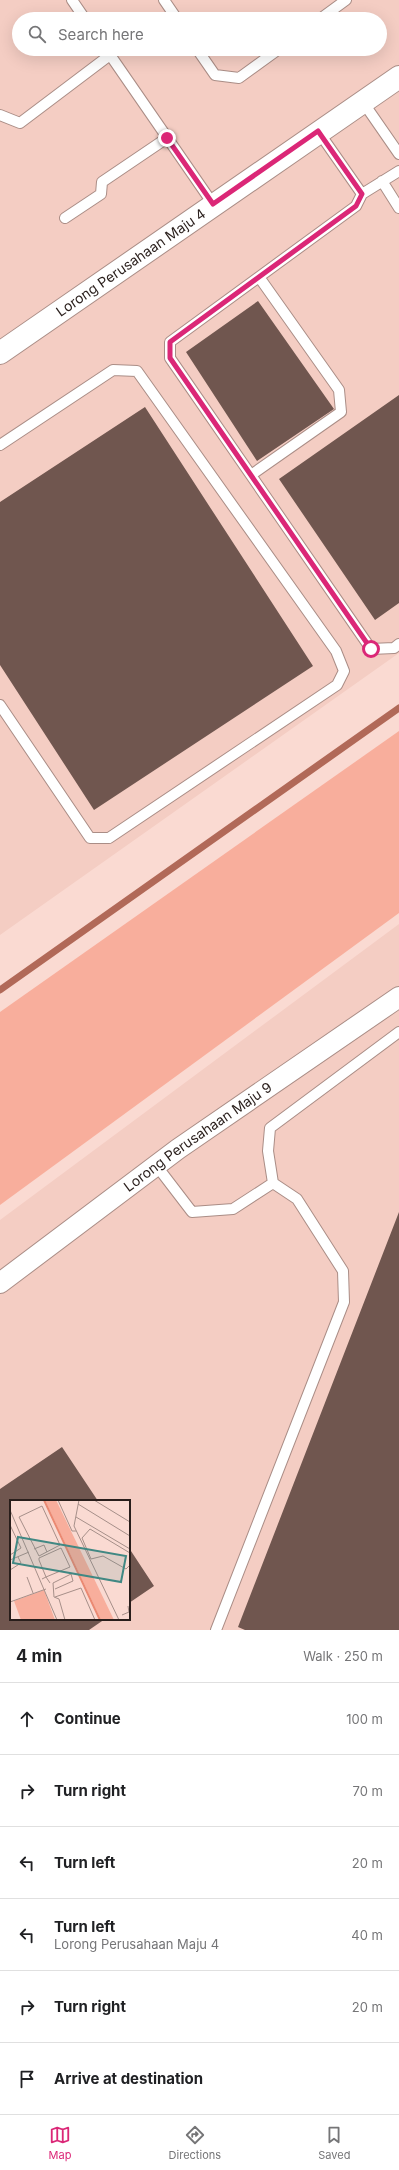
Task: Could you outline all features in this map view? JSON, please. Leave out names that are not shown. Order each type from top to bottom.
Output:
[{"type":"street","name":"Lorong Perusahaan Maju 4","points":[[0,352],[318,131],[399,77]]},
{"type":"street","name":"Lorong Perusahaan Maju 9","points":[[0,1283],[156,1165],[399,997]]},
{"type":"lane","points":[[72,0],[80,12]]},
{"type":"lane","points":[[164,0],[172,12]]},
{"type":"lane","points":[[330,12],[346,0]]},
{"type":"lane","points":[[0,115],[20,123],[103,56]]},
{"type":"lane","points":[[111,56],[213,204]]},
{"type":"lane","points":[[202,56],[215,74],[239,78],[269,56]]},
{"type":"lane","points":[[363,102],[399,154]]},
{"type":"lane","points":[[318,131],[362,194]]},
{"type":"lane","points":[[65,218],[100,194],[102,182],[167,138]]},
{"type":"lane","points":[[399,171],[362,194],[356,206],[170,342],[170,358],[371,649],[394,648],[399,644]]},
{"type":"lane","points":[[382,181],[399,208]]},
{"type":"lane","points":[[251,475],[342,412],[339,390],[259,276]]},
{"type":"lane","points":[[0,445],[113,370],[137,371],[336,651],[344,671],[337,685],[109,838],[90,838],[0,705]]},
{"type":"lane","points":[[216,1630],[344,1302],[343,1271],[298,1200],[273,1183],[268,1151],[270,1128],[399,1032]]},
{"type":"lane","points":[[156,1165],[192,1212],[233,1209],[273,1183]]},
{"type":"shaded area","points":[[0,0],[399,0],[399,653],[0,935]]},
{"type":"shaded area","points":[[399,731],[399,913],[0,1205],[0,1012]]},
{"type":"shaded area","points":[[399,924],[399,1630],[0,1630],[0,1220]]},
{"type":"building","points":[[258,301],[334,409],[257,461],[186,352]]},
{"type":"building","points":[[399,395],[399,603],[375,620],[279,479]]},
{"type":"building","points":[[145,407],[313,666],[94,810],[0,665],[0,502]]},
{"type":"building","points":[[399,1212],[399,1630],[245,1630],[238,1627]]},
{"type":"building","points":[[62,1447],[97,1500],[10,1500],[10,1620],[104,1620],[89,1630],[0,1630],[0,1489]]},
{"type":"building","points":[[130,1550],[154,1586],[130,1602]]},
{"type":"waterway","points":[[0,990],[399,708]]},
{"type":"route","points":[[167,138],[213,204],[318,131],[362,194],[356,206],[170,342],[170,358],[371,649]]}]
